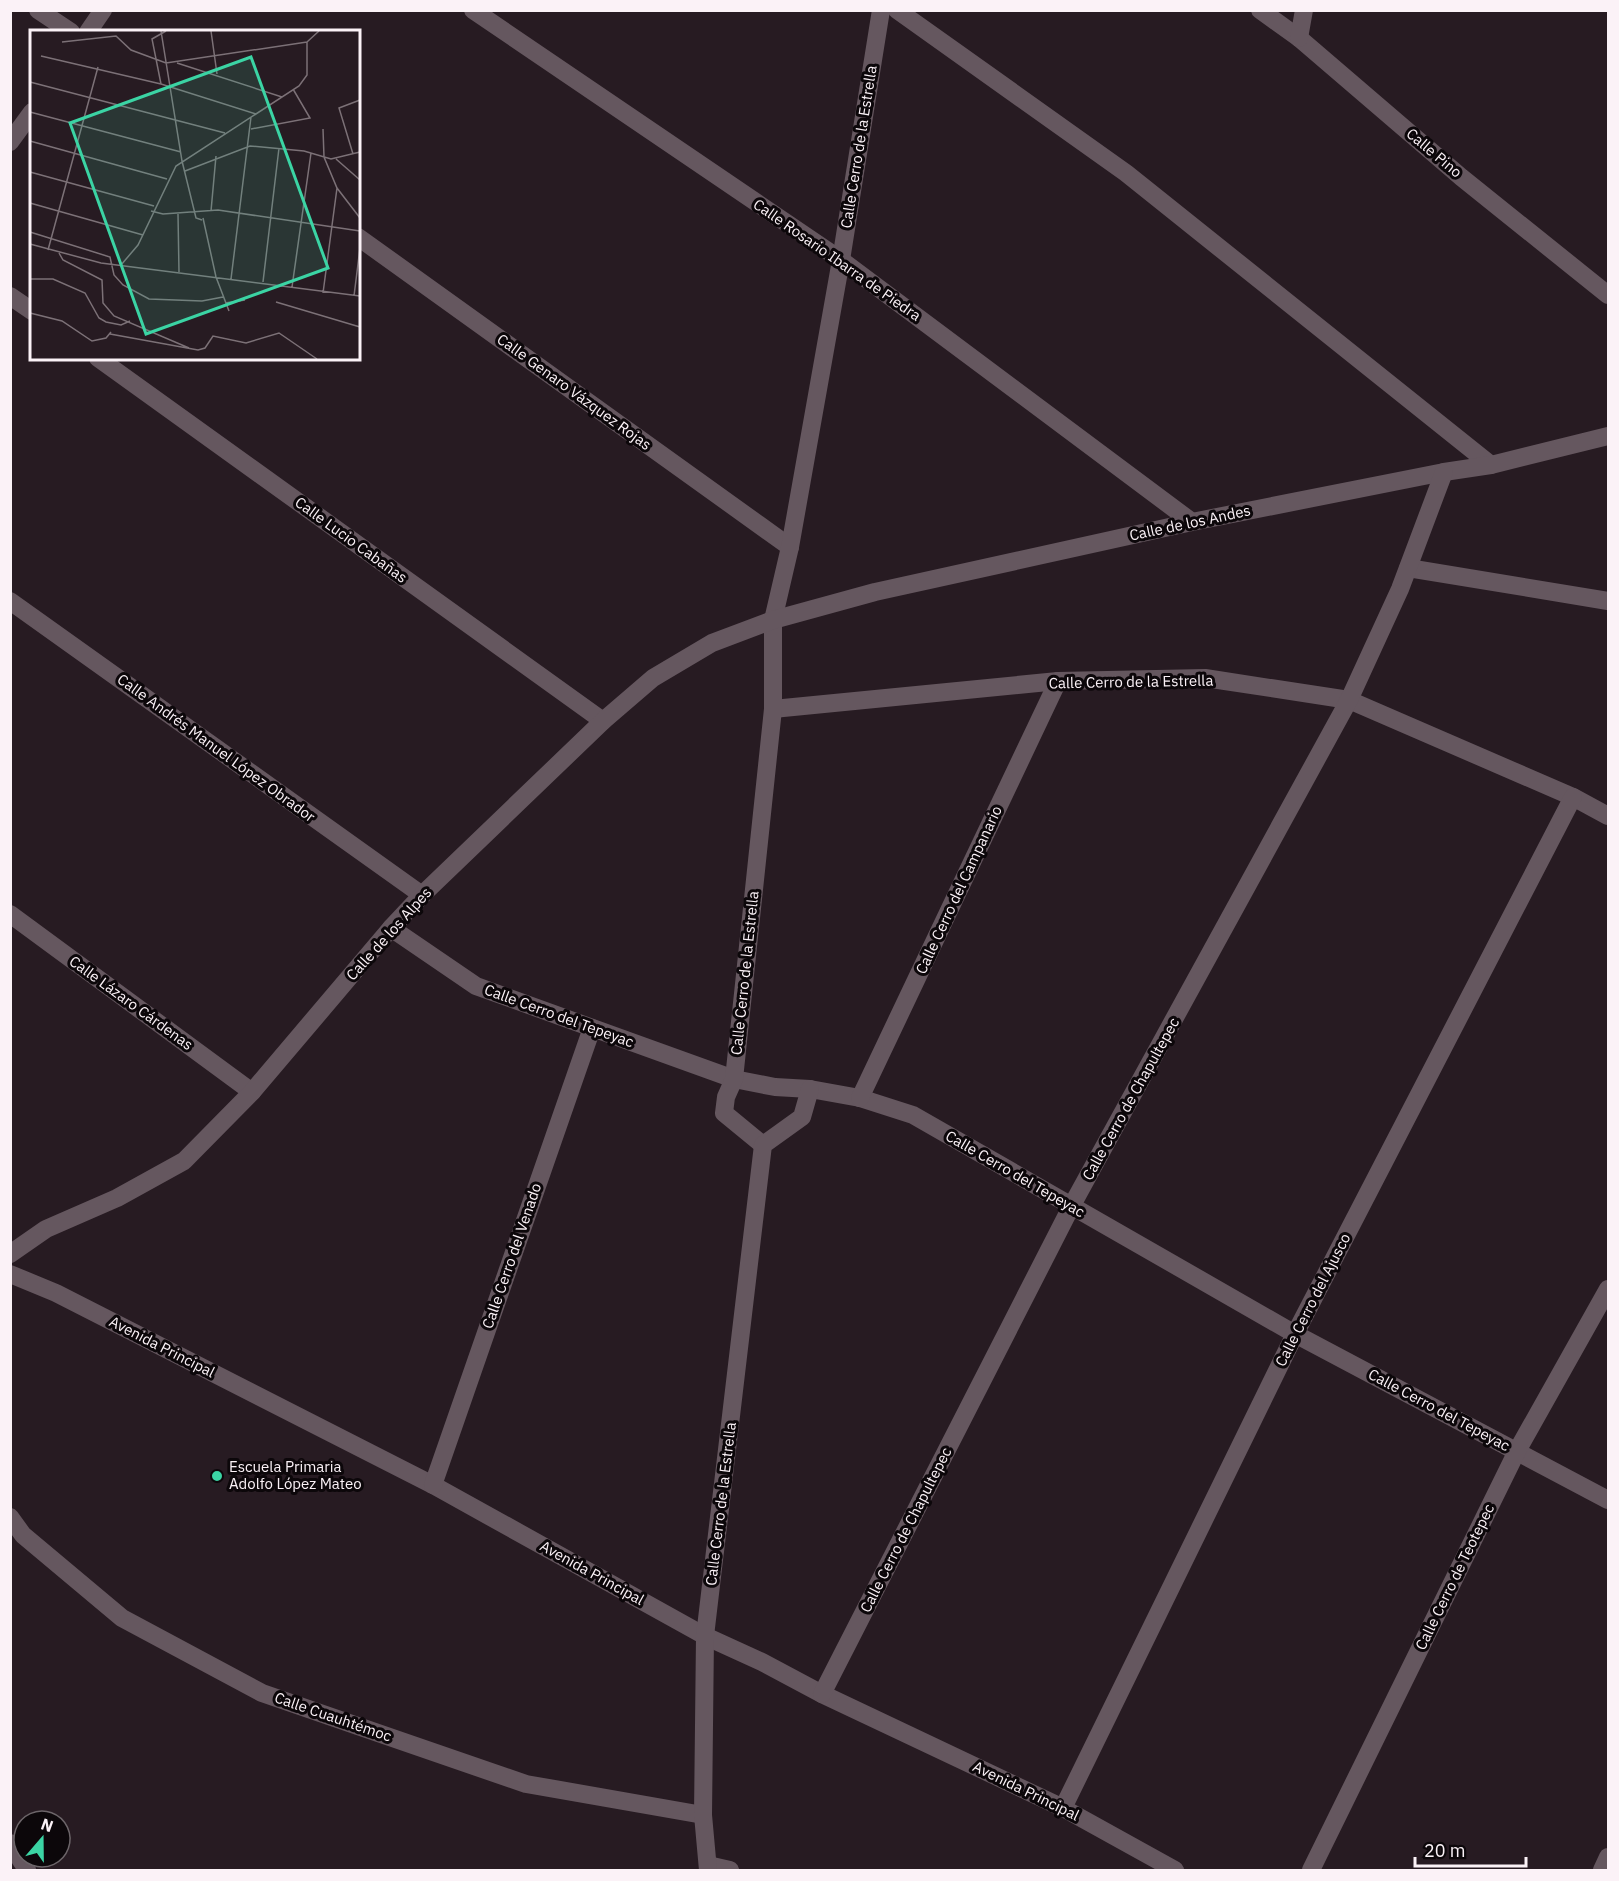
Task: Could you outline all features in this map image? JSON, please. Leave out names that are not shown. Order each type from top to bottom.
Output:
[{"type":"street","points":[[38,10],[68,30]]},
{"type":"street","points":[[89,30],[103,10]]},
{"type":"street","name":"Calle Rosario Ibarra de Piedra","points":[[473,10],[841,260],[1192,522]]},
{"type":"street","name":"Calle Cerro de la Estrella","points":[[708,1868],[703,1815],[705,1636],[763,1145],[724,1113],[726,1097],[734,1079],[773,709],[773,620],[790,548],[841,260],[881,10]]},
{"type":"street","points":[[897,10],[1126,173],[1491,465]]},
{"type":"street","name":"Calle Pino","points":[[1260,10],[1299,38],[1461,177],[1608,295]]},
{"type":"street","points":[[1299,38],[1305,10]]},
{"type":"street","points":[[10,142],[30,115]]},
{"type":"street","name":"Calle Genaro Vázquez Rojas","points":[[360,238],[790,548]]},
{"type":"street","points":[[10,296],[30,310]]},
{"type":"street","name":"Calle Lucio Cabañas","points":[[101,360],[603,721]]},
{"type":"street","name":"Calle de los Andes","points":[[773,620],[875,592],[1192,522],[1444,472],[1491,465],[1608,436]]},
{"type":"street","name":"Calle Cerro de Chapultepec","points":[[822,1694],[1071,1207],[1349,700],[1400,589],[1444,472]]},
{"type":"street","points":[[1408,568],[1608,601]]},
{"type":"street","name":"Calle Andrés Manuel López Obrador","points":[[10,600],[422,895]]},
{"type":"street","name":"Calle de los Alpes","points":[[10,1254],[46,1229],[117,1198],[184,1161],[252,1092],[391,928],[422,895],[603,721],[653,678],[673,666],[712,643],[773,620]]},
{"type":"street","name":"Calle Cerro de la Estrella","points":[[773,709],[1058,681],[1205,678],[1349,700],[1573,797],[1608,816]]},
{"type":"street","name":"Calle Cerro del Campanario","points":[[860,1098],[1058,681]]},
{"type":"street","name":"Calle Cerro del Ajusco","points":[[1063,1808],[1295,1334],[1573,797]]},
{"type":"street","name":"Calle Lázaro Cárdenas","points":[[10,914],[252,1092]]},
{"type":"street","name":"Calle Cerro del Tepeyac","points":[[391,928],[476,986],[734,1079],[860,1098],[913,1115],[1295,1334],[1608,1500]]},
{"type":"street","name":"Calle Cerro del Venado","points":[[433,1485],[592,1028]]},
{"type":"street","points":[[763,1145],[802,1117],[810,1089]]},
{"type":"street","name":"Avenida Principal","points":[[10,1274],[56,1293],[433,1485],[705,1636],[1063,1808],[1174,1870]]},
{"type":"street","name":"Calle Cerro de Teotepec","points":[[1311,1870],[1518,1451],[1608,1289]]},
{"type":"street","name":"Calle Cuauhtémoc","points":[[10,1517],[23,1535],[122,1618],[262,1694],[526,1784],[703,1815]]},
{"type":"street","points":[[10,1843],[27,1870]]},
{"type":"street","points":[[1602,1870],[1608,1857]]},
{"type":"street","points":[[708,1868],[730,1870]]},
{"type":"place","name":"Escuela Primaria Adolfo López Mateo","points":[[217,1476]]}]
